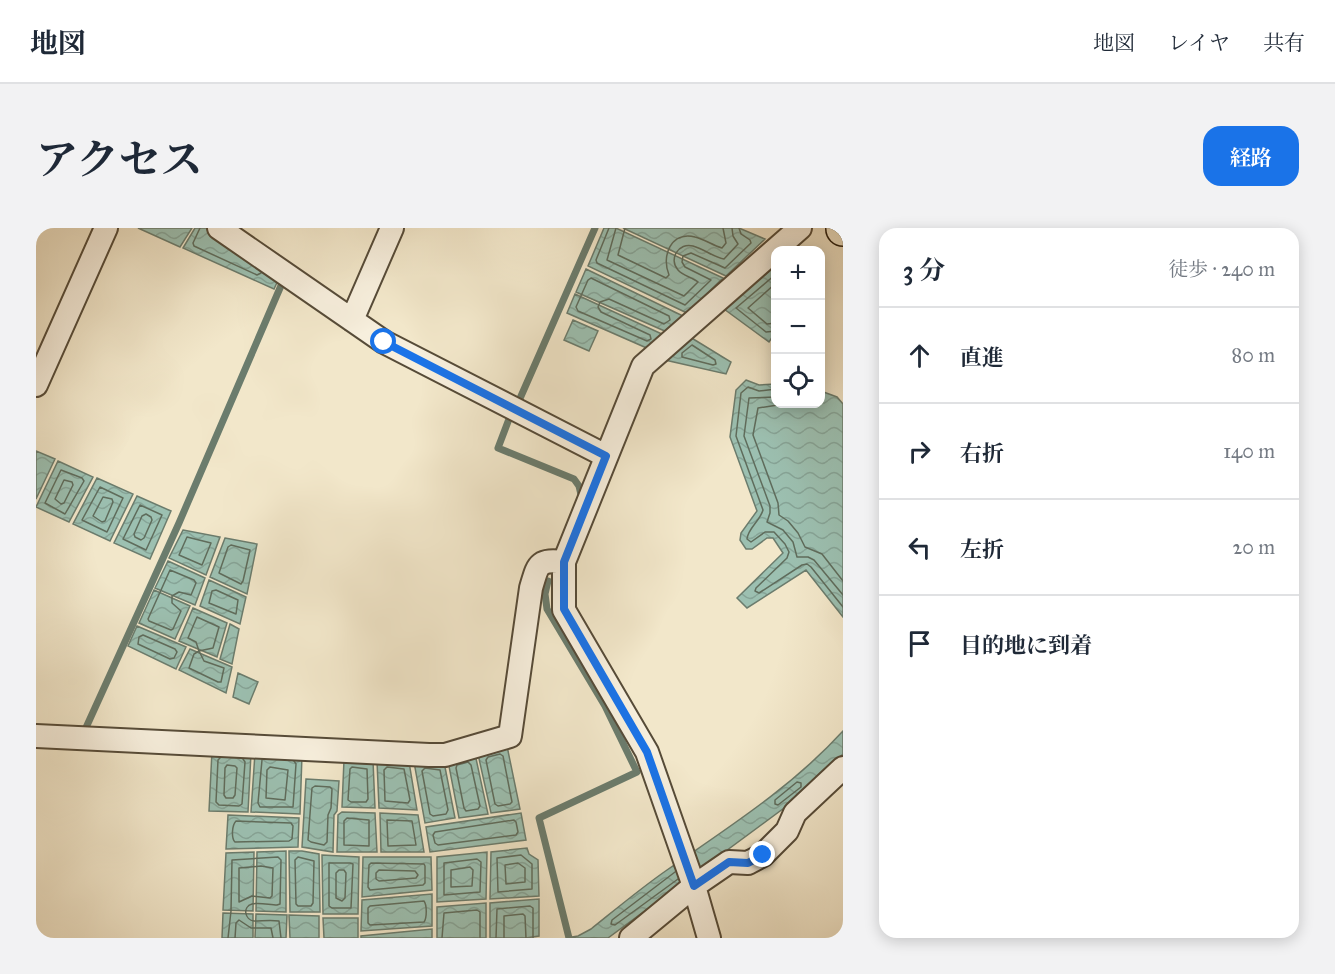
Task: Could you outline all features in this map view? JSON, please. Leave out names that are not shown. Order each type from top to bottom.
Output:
[{"type":"street","points":[[36,385],[106,228]]},
{"type":"street","points":[[219,228],[384,342],[606,456]]},
{"type":"street","points":[[352,320],[392,228]]},
{"type":"street","points":[[709,938],[683,852],[647,752],[564,609],[564,562],[643,366],[800,228]]},
{"type":"street","points":[[36,736],[445,755],[510,736],[531,588],[538,567],[548,560],[564,562]]},
{"type":"street","points":[[631,938],[694,886],[729,862],[748,863],[763,855],[786,831],[795,813],[843,768]]},
{"type":"water","points":[[138,228],[192,228],[180,247]]},
{"type":"water","points":[[195,228],[211,228],[280,276],[274,289],[183,248]]},
{"type":"water","points":[[604,228],[616,228],[723,278],[687,313],[588,266]]},
{"type":"water","points":[[623,228],[739,228],[765,239],[726,276]]},
{"type":"water","points":[[586,269],[683,316],[667,332],[576,292]]},
{"type":"water","points":[[771,269],[771,339],[769,342],[724,309]]},
{"type":"water","points":[[575,294],[664,335],[649,349],[567,313]]},
{"type":"water","points":[[573,320],[598,331],[589,351],[564,340]]},
{"type":"water","points":[[690,337],[731,362],[726,374],[665,360]]},
{"type":"water","points":[[746,380],[759,385],[771,384],[771,408],[825,408],[825,392],[837,397],[843,404],[843,617],[806,570],[747,608],[737,598],[783,553],[773,538],[767,538],[752,549],[746,549],[740,540],[741,533],[757,511],[730,437],[736,390]]},
{"type":"water","points":[[36,451],[55,459],[36,499]]},
{"type":"water","points":[[58,461],[93,477],[69,522],[36,507]]},
{"type":"water","points":[[97,478],[133,494],[110,541],[73,524]]},
{"type":"water","points":[[137,496],[171,511],[150,559],[114,543]]},
{"type":"water","points":[[183,530],[220,537],[206,575],[169,558]]},
{"type":"water","points":[[225,538],[257,544],[247,594],[210,577]]},
{"type":"water","points":[[168,561],[205,578],[195,605],[155,588]]},
{"type":"water","points":[[209,580],[246,597],[240,624],[200,606]]},
{"type":"water","points":[[154,590],[190,606],[175,639],[139,623]]},
{"type":"water","points":[[193,608],[227,623],[217,657],[179,641]]},
{"type":"water","points":[[230,624],[239,629],[232,664],[220,659]]},
{"type":"water","points":[[137,626],[186,647],[176,669],[128,646]]},
{"type":"water","points":[[190,649],[232,667],[226,693],[179,670]]},
{"type":"water","points":[[238,673],[258,682],[249,704],[233,697]]},
{"type":"water","points":[[843,731],[843,754],[799,797],[608,938],[566,938],[578,936],[591,929],[657,877],[759,805],[803,770]]},
{"type":"water","points":[[507,746],[520,809],[491,813],[478,754]]},
{"type":"water","points":[[212,751],[251,753],[248,812],[209,811]]},
{"type":"water","points":[[255,753],[302,755],[300,814],[251,812]]},
{"type":"water","points":[[475,754],[488,814],[459,818],[448,761]]},
{"type":"water","points":[[344,760],[373,761],[375,808],[342,807]]},
{"type":"water","points":[[377,761],[409,762],[417,810],[379,808]]},
{"type":"water","points":[[414,762],[444,762],[455,818],[425,823]]},
{"type":"water","points":[[306,779],[339,781],[337,811],[334,815],[333,852],[302,847]]},
{"type":"water","points":[[342,812],[375,813],[377,852],[337,852],[338,815]]},
{"type":"water","points":[[380,813],[418,815],[424,852],[381,852]]},
{"type":"water","points":[[521,813],[526,840],[430,852],[426,827]]},
{"type":"water","points":[[228,815],[299,818],[298,847],[226,849]]},
{"type":"water","points":[[527,848],[529,854],[538,860],[539,896],[490,899],[491,852]]},
{"type":"water","points":[[286,851],[286,912],[256,911],[257,852]]},
{"type":"water","points":[[289,851],[319,854],[320,912],[290,912]]},
{"type":"water","points":[[254,852],[253,911],[223,910],[226,853]]},
{"type":"water","points":[[487,852],[486,899],[437,902],[437,857]]},
{"type":"water","points":[[322,855],[359,857],[358,914],[323,914]]},
{"type":"water","points":[[363,857],[431,857],[432,890],[362,897]]},
{"type":"water","points":[[432,894],[432,926],[361,931],[362,900]]},
{"type":"water","points":[[539,899],[539,936],[490,938],[490,903]]},
{"type":"water","points":[[486,903],[486,938],[437,938],[437,907]]},
{"type":"water","points":[[223,913],[253,914],[253,938],[222,938]]},
{"type":"water","points":[[256,914],[287,915],[286,938],[255,938]]},
{"type":"water","points":[[289,915],[319,916],[319,938],[290,938]]},
{"type":"water","points":[[323,918],[358,918],[358,938],[324,938]]},
{"type":"water","points":[[432,929],[432,938],[361,938],[361,936]]},
{"type":"waterway","points":[[518,403],[595,228]]},
{"type":"waterway","points":[[84,732],[179,523],[283,281]]},
{"type":"waterway","points":[[509,419],[498,448],[574,479],[579,486],[582,499]]},
{"type":"waterway","points":[[548,581],[545,594],[547,609],[605,706],[637,772],[539,818],[569,938]]},
{"type":"route","points":[[384,342],[606,456],[564,562],[564,609],[647,752],[694,886],[729,862],[748,863],[763,855]]}]
